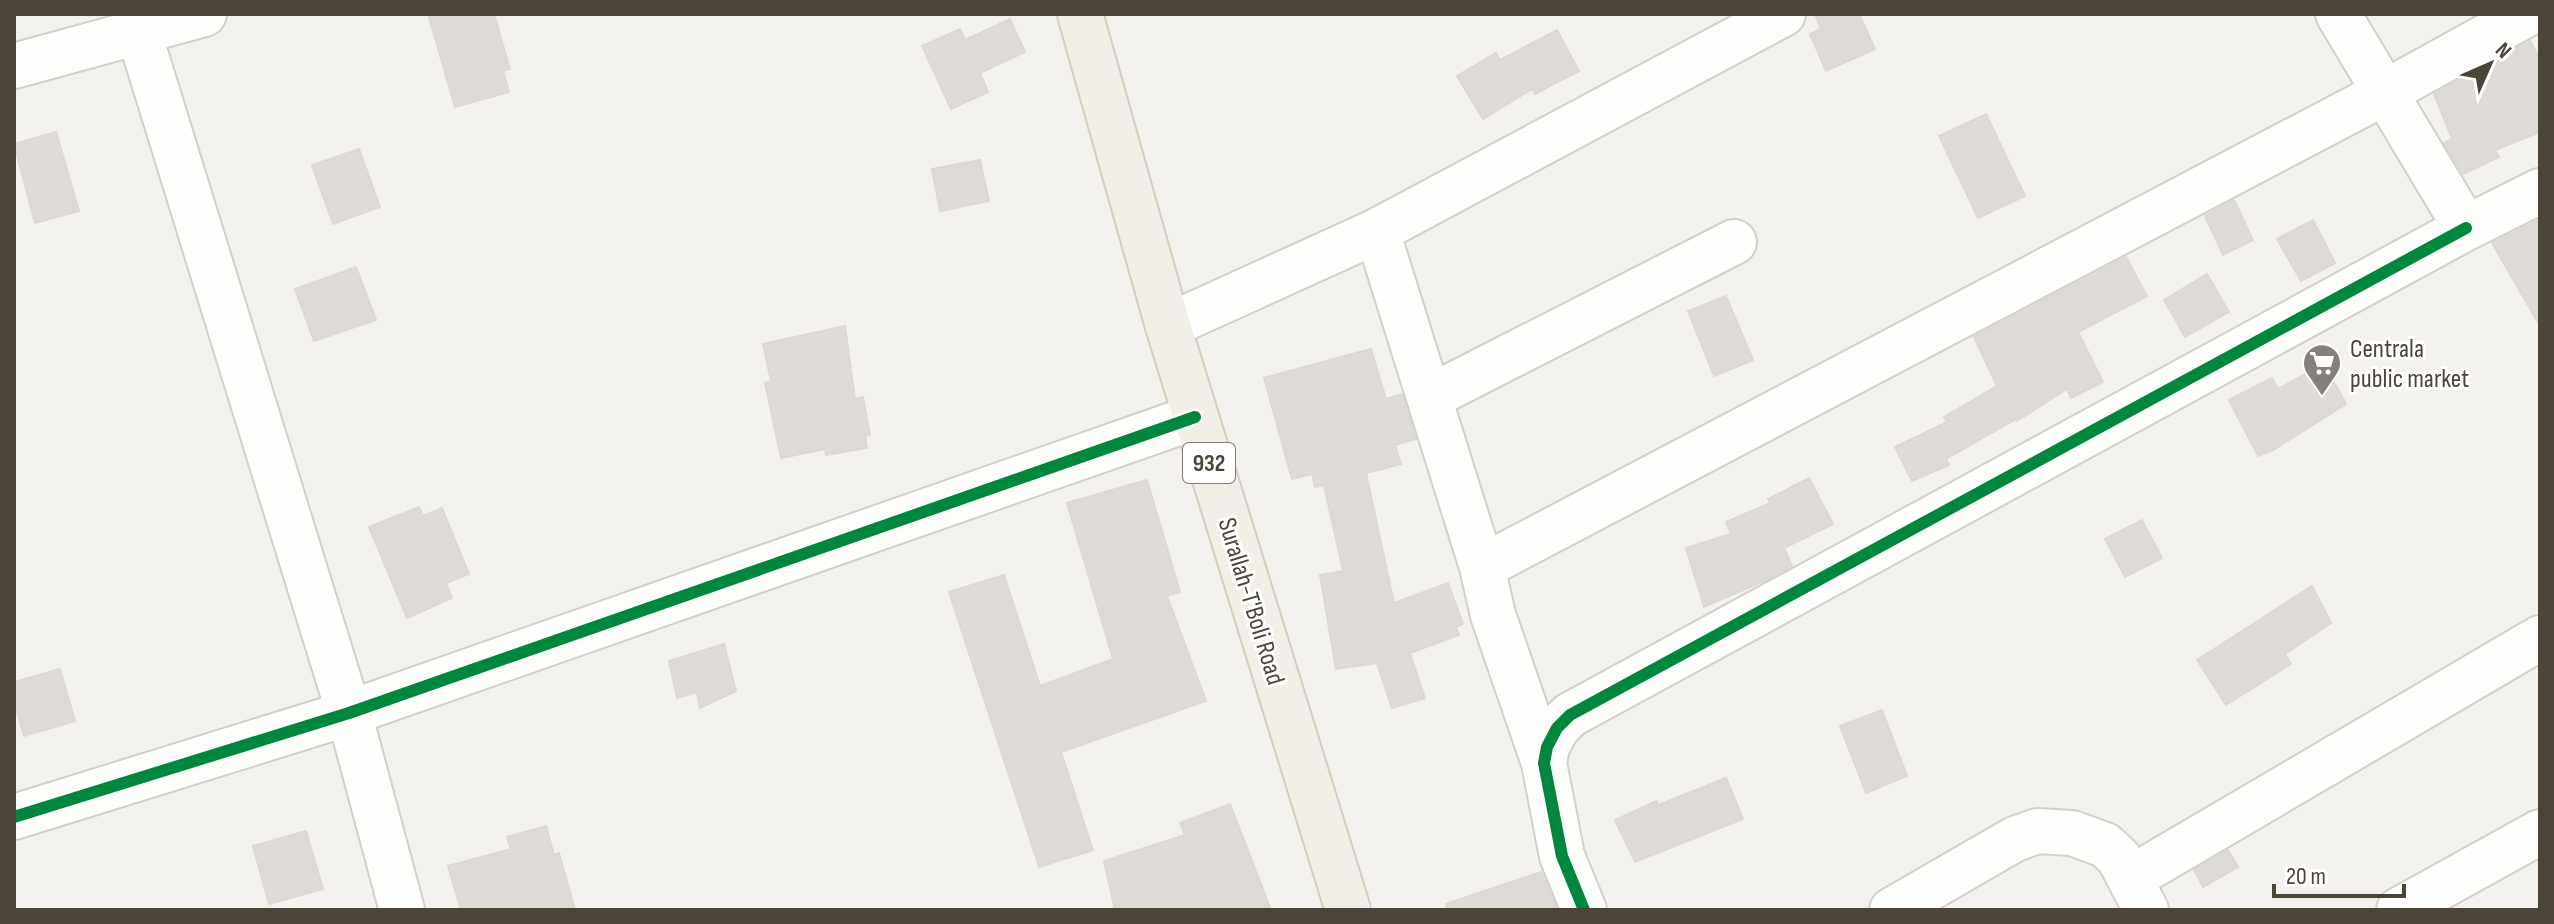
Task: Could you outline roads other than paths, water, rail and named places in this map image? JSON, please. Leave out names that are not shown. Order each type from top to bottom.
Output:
[{"type":"main road","name":"Surallah-T'Boli Road","points":[[1080,14],[1195,417],[1348,910]]},
{"type":"street","points":[[14,66],[204,14]]},
{"type":"street","points":[[1168,326],[1377,231],[1783,14]]},
{"type":"street","points":[[2338,14],[2466,228]]},
{"type":"street","points":[[1482,567],[2384,93],[2527,14]]},
{"type":"street","points":[[139,33],[349,713],[402,910]]},
{"type":"street","points":[[1544,763],[1547,747],[1557,728],[1570,715],[2466,228],[2540,191]]},
{"type":"street","points":[[1377,231],[1482,567],[1493,615],[1544,763],[1562,856],[1584,910]]},
{"type":"street","points":[[1430,397],[1734,242]]},
{"type":"street","points":[[14,817],[349,713],[1195,417]]},
{"type":"street","points":[[1892,910],[2015,839],[2037,831],[2072,833],[2105,845],[2119,858],[2138,894],[2540,638]]},
{"type":"street","points":[[2399,910],[2540,832]]},
{"type":"place","name":"Centrala public market","points":[[2322,397]]}]
